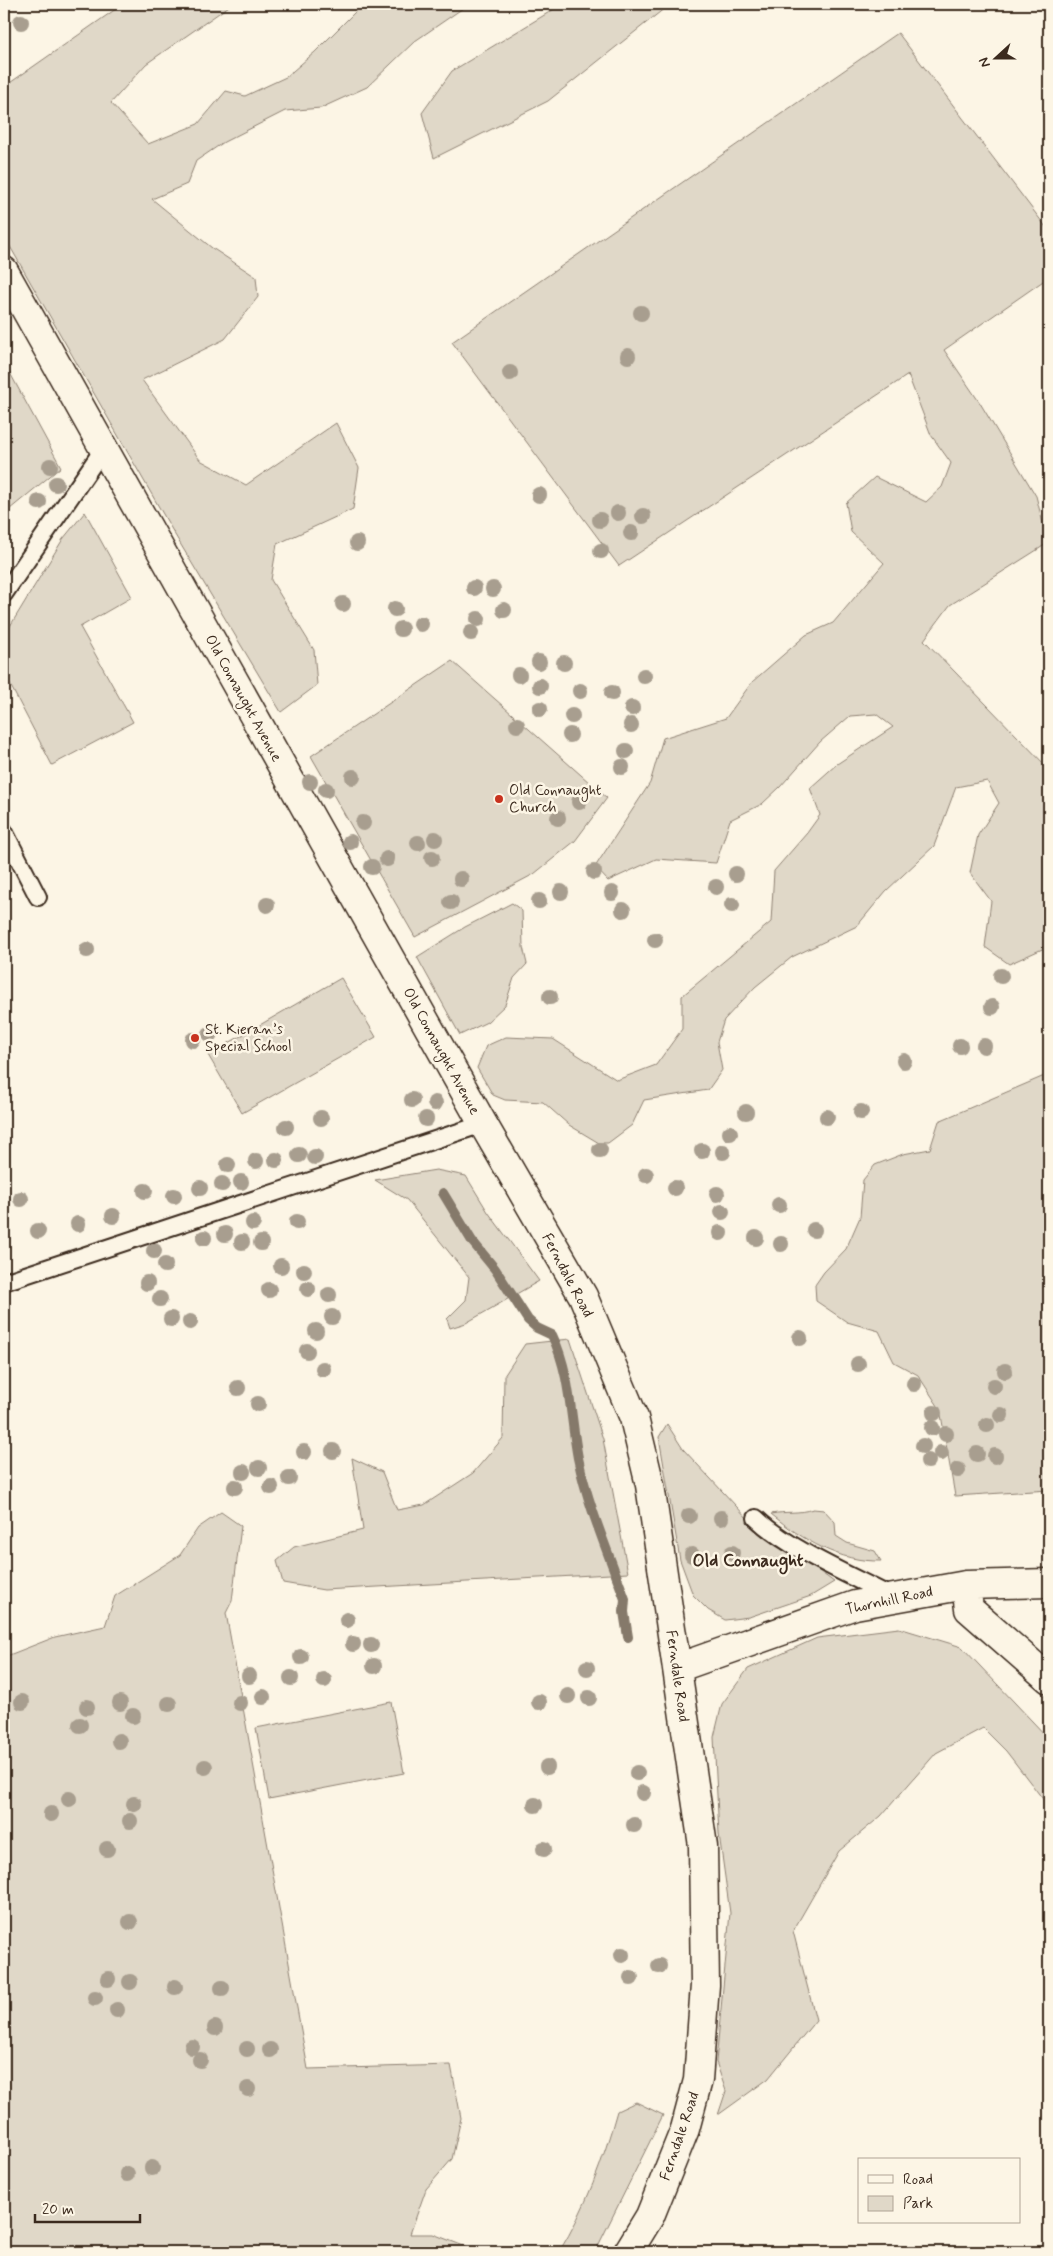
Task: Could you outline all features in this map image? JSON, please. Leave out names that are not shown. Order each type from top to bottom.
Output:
[{"type":"street","name":"Old Connaught Avenue","points":[[4,272],[483,1124]]},
{"type":"street","name":"Ferndale Road","points":[[483,1124],[583,1296],[634,1418],[650,1485],[703,1846],[705,1985],[698,2080],[685,2129],[650,2216],[628,2252]]},
{"type":"street","name":"Thornhill Road","points":[[677,1668],[855,1605],[966,1585],[1049,1583]]},
{"type":"street","points":[[966,1585],[969,1609],[1049,1680]]},
{"type":"lane","points":[[5,589],[104,448]]},
{"type":"lane","points":[[4,831],[38,897]]},
{"type":"lane","points":[[4,1282],[483,1124]]},
{"type":"lane","points":[[756,1518],[764,1526],[810,1554],[894,1598]]},
{"type":"green space","points":[[123,4],[232,4],[146,64],[111,103],[148,144],[198,124],[226,91],[245,96],[286,77],[315,52],[363,4],[469,4],[415,41],[367,87],[321,108],[285,111],[224,142],[196,161],[187,184],[152,199],[212,248],[256,277],[258,297],[225,339],[142,380],[200,460],[246,485],[336,423],[359,468],[353,509],[277,544],[271,580],[314,650],[317,685],[281,712],[175,535],[4,236],[4,87]]},
{"type":"green space","points":[[559,4],[670,4],[548,101],[434,158],[422,113],[452,71],[556,8]]},
{"type":"green space","points":[[898,33],[1049,231],[1049,277],[944,350],[980,403],[1036,496],[1048,543],[950,605],[924,640],[1049,769],[1049,946],[1009,964],[985,947],[991,901],[970,873],[978,835],[999,803],[987,781],[956,787],[934,846],[886,891],[857,926],[792,957],[755,987],[724,1020],[717,1042],[722,1070],[708,1090],[644,1100],[632,1125],[608,1143],[599,1143],[569,1125],[543,1102],[505,1100],[493,1095],[477,1068],[486,1046],[506,1037],[553,1039],[617,1080],[656,1065],[682,1029],[682,996],[771,922],[774,871],[820,815],[810,788],[837,764],[893,727],[876,714],[850,716],[820,742],[780,787],[762,804],[730,820],[716,863],[656,859],[608,881],[595,867],[650,783],[663,738],[726,718],[752,682],[806,635],[833,623],[884,563],[851,532],[846,503],[875,477],[926,502],[942,487],[951,463],[931,435],[908,375],[619,566],[452,342]]},
{"type":"green space","points":[[4,362],[61,467],[4,514]]},
{"type":"green space","points":[[85,512],[132,597],[80,627],[133,722],[52,765],[4,673],[4,636],[63,539]]},
{"type":"green space","points":[[452,661],[607,798],[575,841],[534,874],[415,937],[311,756]]},
{"type":"green space","points":[[512,903],[522,911],[523,947],[527,964],[514,978],[505,1005],[487,1022],[460,1035],[417,957],[465,927]]},
{"type":"green space","points":[[341,978],[376,1037],[242,1113],[208,1055]]},
{"type":"green space","points":[[1049,1074],[1049,1490],[955,1496],[940,1409],[918,1375],[894,1362],[879,1331],[847,1322],[816,1301],[815,1285],[824,1272],[846,1249],[860,1217],[863,1180],[875,1165],[903,1154],[930,1149],[939,1121]]},
{"type":"green space","points":[[436,1170],[466,1176],[488,1212],[539,1281],[466,1323],[450,1328],[447,1319],[466,1300],[469,1277],[407,1200],[375,1180]]},
{"type":"green space","points":[[570,1339],[603,1439],[628,1573],[324,1590],[283,1583],[277,1561],[294,1547],[363,1530],[352,1458],[382,1472],[397,1510],[424,1505],[473,1473],[503,1438],[504,1376],[525,1344]]},
{"type":"green space","points":[[667,1424],[683,1449],[749,1520],[834,1582],[811,1596],[749,1617],[725,1620],[708,1610],[693,1595],[680,1560],[659,1437]]},
{"type":"green space","points":[[813,1509],[824,1510],[835,1522],[836,1536],[847,1543],[875,1551],[881,1561],[851,1558],[822,1548],[771,1514]]},
{"type":"green space","points":[[221,1512],[241,1526],[232,1601],[226,1613],[308,2069],[451,2065],[461,2118],[452,2159],[426,2189],[410,2234],[433,2234],[479,2252],[4,2252],[4,1657],[55,1637],[105,1626],[115,1596],[180,1555],[198,1528]]},
{"type":"green space","points":[[899,1628],[962,1647],[1049,1739],[1049,1807],[1006,1751],[983,1728],[936,1753],[881,1816],[839,1851],[793,1931],[816,2020],[768,2079],[718,2115],[726,2091],[716,2062],[730,1913],[719,1834],[714,1737],[722,1704],[748,1669],[817,1638]]},
{"type":"green space","points":[[391,1702],[404,1773],[269,1799],[256,1728]]},
{"type":"green space","points":[[636,2102],[663,2115],[595,2252],[559,2252],[593,2184],[617,2111]]},
{"type":"waterway","points":[[443,1193],[472,1241],[495,1269],[528,1320],[537,1328],[552,1335],[563,1365],[582,1476],[625,1599],[624,1612],[628,1637]]},
{"type":"place","name":"Old Connaught Church","points":[[499,799]]},
{"type":"place","name":"St. Kieran’s Special School","points":[[195,1038]]},
{"type":"district","name":"Old Connaught","points":[[748,1560]]}]
